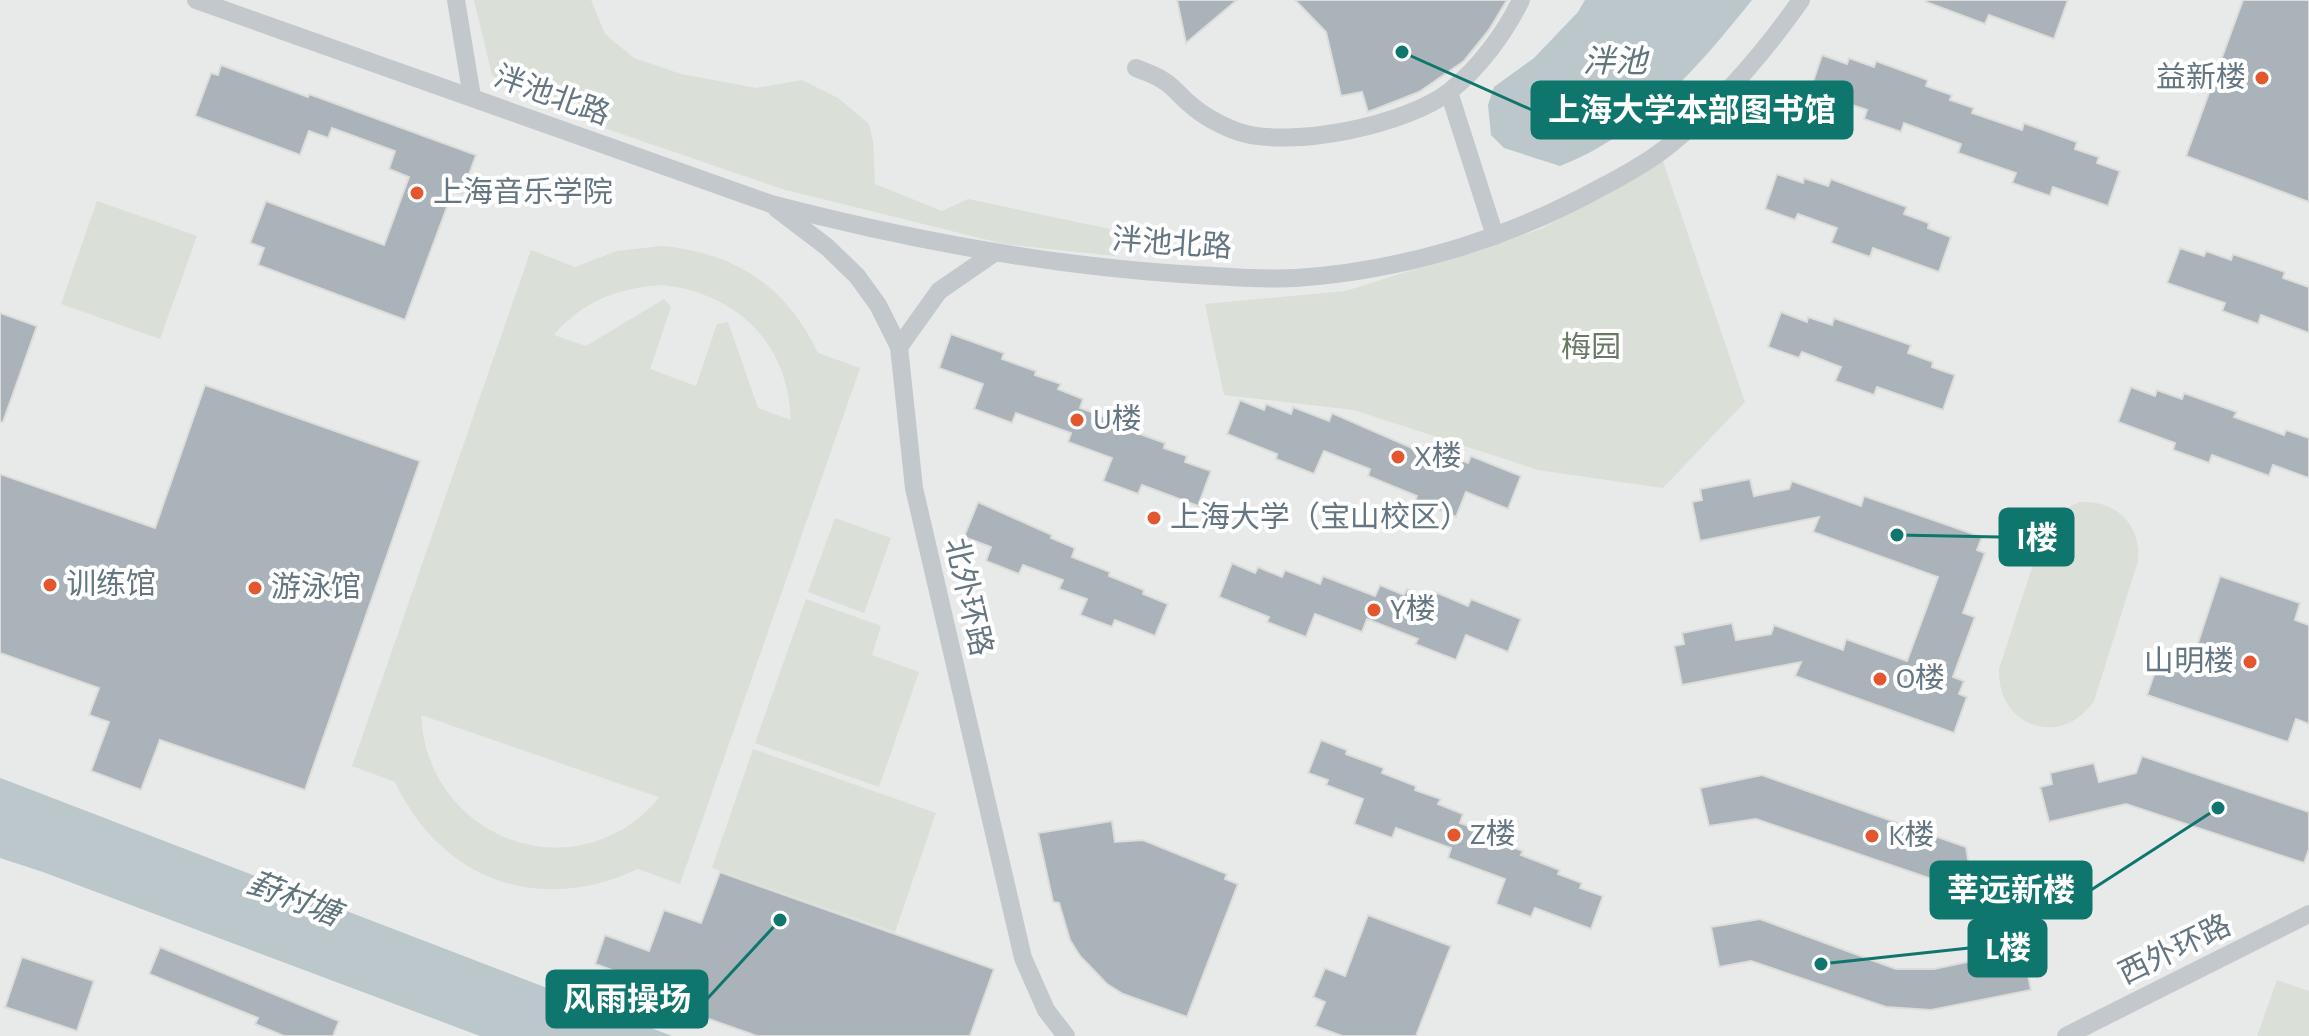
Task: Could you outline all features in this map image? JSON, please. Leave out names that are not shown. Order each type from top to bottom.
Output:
[{"type":"street","name":"泮池北路","points":[[196,0],[771,204],[905,237],[994,253],[1146,272],[1294,278],[1398,263],[1495,236],[1583,198],[1665,149],[1730,87],[1801,0]]},
{"type":"street","points":[[456,0],[472,97]]},
{"type":"street","points":[[1136,68],[1164,81],[1195,109],[1240,132],[1290,139],[1343,133],[1398,118],[1449,92],[1485,55],[1521,0]]},
{"type":"street","points":[[1449,92],[1495,236]]},
{"type":"street","name":"北外环路","points":[[771,204],[827,247],[857,276],[878,305],[899,347],[914,488],[1023,958],[1046,1010],[1066,1036]]},
{"type":"street","points":[[899,347],[939,291],[994,253]]},
{"type":"street","name":"西外环路","points":[[2066,1036],[2309,914]]},
{"type":"shaded area","name":"上海大学（宝山校区）","points":[[0,0],[2309,0],[2309,1036],[0,1036]]},
{"type":"green space","points":[[474,0],[591,0],[605,34],[634,58],[681,74],[756,88],[802,80],[838,98],[869,124],[875,184],[942,211],[968,199],[1110,229],[1115,256],[1004,244],[782,189],[537,105],[492,75]]},
{"type":"green space","name":"梅园","points":[[1663,161],[1745,402],[1663,488],[1538,470],[1354,410],[1224,395],[1205,304],[1346,291],[1541,229]]},
{"type":"green space","points":[[97,201],[197,236],[160,339],[61,304]]},
{"type":"green space","points":[[662,246],[713,256],[735,265],[756,277],[791,309],[818,353],[860,368],[680,884],[638,869],[601,883],[565,889],[530,888],[497,880],[466,865],[439,844],[415,816],[395,782],[352,766],[531,250],[575,267],[617,251]],"holes":[[[663,285],[714,299],[736,311],[754,327],[769,346],[780,368],[788,392],[791,420],[758,408],[728,322],[717,324],[696,386],[650,369],[671,307],[664,299],[586,346],[554,335],[577,313],[603,298],[632,289]],[[421,715],[658,797],[659,798],[625,827],[588,844],[549,847],[512,840],[477,822],[449,794],[430,758]]]},
{"type":"green space","points":[[2080,502],[2105,505],[2124,517],[2135,536],[2138,561],[2094,701],[2080,716],[2065,724],[2049,727],[2033,725],[2019,717],[2008,705],[2001,689],[1999,669],[2044,531],[2058,512]]},
{"type":"green space","points":[[835,518],[891,538],[864,613],[808,592]]},
{"type":"green space","points":[[806,599],[881,626],[872,655],[919,672],[879,787],[755,743]]},
{"type":"green space","points":[[753,749],[936,813],[895,932],[712,868]]},
{"type":"green space","points":[[2277,980],[2309,991],[2309,1036],[2257,1036]]},
{"type":"water","name":"泮池","points":[[1585,0],[1752,0],[1666,96],[1617,136],[1589,153],[1560,166],[1504,148],[1491,135],[1488,105],[1494,87],[1534,58],[1578,12]]},
{"type":"water","name":"葑村塘","points":[[0,778],[672,1036],[480,1036],[0,858]]},
{"type":"building","points":[[1177,0],[1237,0],[1186,43]]},
{"type":"building","points":[[1295,0],[1507,0],[1489,30],[1464,61],[1419,92],[1368,112],[1362,92],[1341,96],[1326,32]]},
{"type":"building","points":[[1927,0],[2068,0],[2054,39],[1989,15],[1985,24]]},
{"type":"building","name":"益新楼","points":[[2243,0],[2309,0],[2309,202],[2186,156]]},
{"type":"building","points":[[1822,55],[1847,64],[1849,58],[1874,67],[1876,61],[1928,80],[1926,86],[1952,95],[1950,100],[1974,108],[1972,113],[2022,130],[2024,123],[2077,142],[2075,149],[2099,157],[2097,163],[2120,171],[2108,206],[2053,187],[2050,196],[2012,183],[2016,173],[1958,153],[1961,144],[1904,123],[1901,132],[1864,119],[1867,110],[1810,91]]},
{"type":"building","name":"上海音乐学院","points":[[221,65],[476,155],[462,194],[453,191],[405,320],[258,265],[264,248],[250,243],[266,201],[384,245],[409,177],[389,169],[395,151],[332,128],[328,138],[309,131],[300,155],[195,116],[211,73],[218,75]]},
{"type":"building","points":[[1777,174],[1803,183],[1804,178],[1828,186],[1831,179],[1907,207],[1904,214],[1929,223],[1928,228],[1951,237],[1939,272],[1873,248],[1870,257],[1831,243],[1837,228],[1798,214],[1795,220],[1765,209]]},
{"type":"building","points":[[2180,248],[2204,256],[2206,251],[2231,260],[2233,254],[2285,272],[2283,278],[2309,287],[2309,333],[2261,315],[2258,324],[2222,311],[2225,303],[2167,283]]},
{"type":"building","points":[[1781,312],[1807,322],[1808,317],[1832,325],[1834,318],[1911,345],[1908,353],[1933,362],[1932,367],[1955,375],[1943,410],[1877,387],[1874,395],[1835,381],[1841,367],[1802,352],[1799,358],[1768,347]]},
{"type":"building","points":[[0,313],[37,326],[3,422],[0,422]]},
{"type":"building","name":"U楼","points":[[951,334],[1004,353],[1002,359],[1036,371],[1035,375],[1061,384],[1058,389],[1083,399],[1080,408],[1130,426],[1129,430],[1165,443],[1164,448],[1187,456],[1185,462],[1211,471],[1198,506],[1142,485],[1138,494],[1103,481],[1112,458],[1068,442],[1071,433],[1016,413],[1012,423],[974,409],[983,384],[939,368]]},
{"type":"building","name":"游泳馆","points":[[205,385],[420,461],[305,790],[160,740],[141,790],[91,771],[109,722],[89,715],[99,688],[0,653],[0,474],[155,528]]},
{"type":"building","points":[[2131,387],[2155,396],[2157,390],[2182,399],[2184,393],[2237,412],[2234,417],[2284,435],[2286,430],[2309,438],[2309,478],[2273,465],[2269,476],[2212,455],[2209,463],[2173,450],[2175,443],[2118,422]]},
{"type":"building","name":"X楼","points":[[1240,400],[1264,410],[1266,404],[1291,414],[1293,407],[1329,421],[1332,413],[1430,456],[1433,448],[1468,463],[1471,456],[1521,476],[1508,509],[1466,492],[1456,517],[1415,501],[1417,496],[1368,476],[1370,469],[1324,451],[1314,474],[1276,459],[1277,454],[1227,434]]},
{"type":"building","points":[[1750,479],[1754,496],[1789,489],[1792,481],[1861,506],[1864,496],[1982,537],[1977,550],[1985,553],[1963,613],[1975,617],[1953,677],[1964,681],[1959,694],[1967,697],[1954,733],[1795,676],[1801,662],[1682,685],[1674,646],[1684,644],[1682,633],[1732,623],[1736,640],[1771,634],[1774,625],[1843,650],[1846,639],[1907,661],[1938,577],[1813,532],[1819,517],[1700,541],[1692,502],[1702,500],[1700,489]]},
{"type":"building","points":[[978,502],[1052,535],[1051,538],[1075,548],[1072,557],[1110,572],[1109,576],[1168,604],[1155,636],[1115,620],[1112,627],[1080,615],[1087,599],[1059,589],[1063,580],[1023,565],[1019,574],[986,561],[991,547],[964,537]]},
{"type":"building","name":"Y楼","points":[[1232,563],[1255,573],[1258,567],[1282,577],[1285,570],[1320,584],[1323,576],[1375,596],[1380,585],[1404,595],[1407,589],[1430,598],[1433,591],[1468,606],[1471,599],[1521,619],[1508,652],[1466,635],[1456,660],[1415,644],[1418,639],[1367,619],[1362,632],[1315,614],[1306,637],[1267,622],[1269,617],[1219,597]]},
{"type":"building","name":"山明楼","points":[[2220,576],[2300,603],[2295,620],[2309,625],[2309,724],[2296,719],[2288,742],[2147,695],[2160,657],[2190,667]]},
{"type":"building","name":"Z楼","points":[[1321,740],[1347,750],[1346,754],[1384,768],[1382,773],[1416,786],[1415,790],[1441,799],[1438,804],[1463,814],[1460,823],[1488,833],[1486,837],[1523,851],[1521,855],[1560,870],[1558,874],[1582,883],[1580,888],[1603,896],[1591,929],[1535,908],[1531,917],[1496,904],[1505,879],[1448,858],[1451,848],[1396,828],[1392,838],[1354,824],[1363,799],[1326,785],[1328,780],[1308,773]]},
{"type":"building","points":[[2142,756],[2309,812],[2309,849],[2304,863],[2126,804],[2049,822],[2040,787],[2052,784],[2050,773],[2094,763],[2099,782],[2136,773]]},
{"type":"building","name":"K楼","points":[[1762,775],[1966,847],[1972,884],[1937,893],[1932,879],[1756,819],[1709,826],[1700,788]]},
{"type":"building","points":[[1112,821],[1115,842],[1143,840],[1227,874],[1225,879],[1238,884],[1187,1017],[1123,994],[1107,984],[1080,956],[1070,940],[1059,903],[1053,902],[1038,833]]},
{"type":"building","points":[[720,872],[994,969],[970,1036],[757,1036],[672,1006],[677,993],[595,964],[605,935],[649,951],[664,910],[701,923]]},
{"type":"building","points":[[1368,915],[1451,946],[1416,1036],[1342,1036],[1315,1026],[1325,1002],[1313,997],[1325,968],[1345,976]]},
{"type":"building","points":[[1760,919],[1896,969],[1934,969],[2023,950],[2031,990],[1931,1010],[1886,1007],[1751,961],[1719,967],[1711,927]]},
{"type":"building","points":[[160,947],[339,1021],[333,1036],[284,1036],[255,1024],[258,1018],[149,974]]},
{"type":"building","points":[[22,957],[94,981],[77,1031],[5,1007]]},
{"type":"place","name":"上海大学本部图书馆","points":[[1402,52]]},
{"type":"place","name":"益新楼","points":[[2262,78]]},
{"type":"place","name":"上海音乐学院","points":[[417,193]]},
{"type":"place","name":"U楼","points":[[1077,420]]},
{"type":"place","name":"X楼","points":[[1398,457]]},
{"type":"place","name":"上海大学（宝山校区）","points":[[1154,518]]},
{"type":"place","name":"I楼","points":[[1897,535]]},
{"type":"place","name":"训练馆","points":[[50,585]]},
{"type":"place","name":"游泳馆","points":[[255,588]]},
{"type":"place","name":"Y楼","points":[[1374,610]]},
{"type":"place","name":"山明楼","points":[[2250,662]]},
{"type":"place","name":"O楼","points":[[1880,679]]},
{"type":"place","name":"莘远新楼","points":[[2218,808]]},
{"type":"place","name":"Z楼","points":[[1454,835]]},
{"type":"place","name":"K楼","points":[[1872,836]]},
{"type":"place","name":"风雨操场","points":[[780,920]]},
{"type":"place","name":"L楼","points":[[1821,964]]}]
